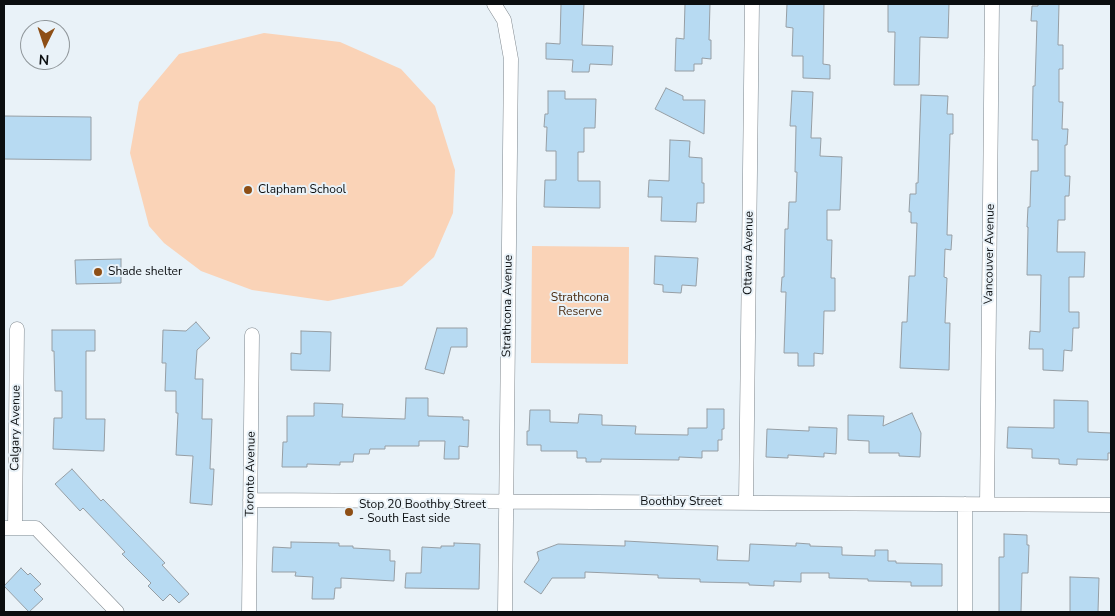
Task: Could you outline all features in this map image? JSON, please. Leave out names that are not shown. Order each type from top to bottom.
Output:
[{"type":"street","name":"Strathcona Avenue","points":[[494,4],[504,20],[511,59],[505,612]]},
{"type":"street","name":"Ottawa Avenue","points":[[746,503],[752,4]]},
{"type":"street","name":"Vancouver Avenue","points":[[988,504],[992,4]]},
{"type":"street","name":"Calgary Avenue","points":[[9,528],[17,329]]},
{"type":"street","name":"Toronto Avenue","points":[[249,612],[252,335]]},
{"type":"street","name":"Boothby Street","points":[[250,500],[1111,505]]},
{"type":"street","points":[[965,504],[965,612]]},
{"type":"street","points":[[9,528],[36,528],[117,612]]},
{"type":"green space","points":[[264,33],[340,42],[401,69],[435,106],[455,170],[453,213],[434,257],[402,286],[328,301],[252,290],[201,271],[164,243],[149,226],[130,153],[139,102],[179,54]]},
{"type":"green space","name":"Strathcona Reserve","points":[[532,246],[629,247],[628,364],[531,363]]},
{"type":"building","points":[[561,4],[584,4],[582,45],[613,46],[612,65],[590,64],[589,72],[572,72],[573,60],[546,59],[546,43],[560,44]]},
{"type":"building","points":[[685,4],[710,4],[709,40],[711,40],[711,59],[702,58],[702,64],[694,64],[694,71],[675,71],[676,38],[684,39]]},
{"type":"building","points":[[787,4],[824,4],[823,64],[830,65],[830,79],[803,78],[803,56],[792,56],[793,28],[786,27]]},
{"type":"building","points":[[888,4],[949,4],[948,38],[920,37],[919,85],[894,85],[895,32],[888,32]]},
{"type":"building","points":[[1038,4],[1059,4],[1058,45],[1063,45],[1063,69],[1059,69],[1059,102],[1063,102],[1062,129],[1068,129],[1067,145],[1065,145],[1065,176],[1070,176],[1069,196],[1065,196],[1065,220],[1058,220],[1057,252],[1085,252],[1084,277],[1069,277],[1069,312],[1079,312],[1079,328],[1073,328],[1072,351],[1064,350],[1063,371],[1043,370],[1043,349],[1029,349],[1030,331],[1040,332],[1041,275],[1027,275],[1027,227],[1028,207],[1030,207],[1031,171],[1038,171],[1038,140],[1032,140],[1037,21],[1031,21],[1032,6],[1038,6]]},
{"type":"building","points":[[666,88],[683,96],[683,100],[705,100],[704,134],[655,109]]},
{"type":"building","points":[[548,91],[565,91],[565,99],[596,99],[595,128],[584,128],[584,152],[578,152],[578,181],[600,181],[600,208],[544,207],[545,180],[556,180],[556,151],[546,151],[547,127],[544,127],[545,114],[548,114]]},
{"type":"building","points":[[792,91],[813,92],[811,138],[821,138],[820,156],[842,157],[840,210],[827,210],[827,240],[832,240],[831,278],[835,278],[835,311],[824,311],[823,354],[814,353],[814,366],[798,366],[798,353],[784,353],[786,292],[781,292],[782,277],[784,277],[785,229],[788,229],[789,202],[796,202],[797,172],[795,172],[796,126],[790,126]]},
{"type":"building","points":[[921,95],[948,96],[947,114],[953,114],[953,134],[950,134],[947,235],[952,235],[951,250],[945,249],[944,277],[947,278],[945,323],[950,323],[949,370],[900,368],[902,322],[907,322],[909,276],[915,276],[917,223],[911,223],[911,212],[909,212],[910,194],[916,194],[916,183],[918,183]]},
{"type":"building","points":[[4,116],[91,117],[91,160],[4,159]]},
{"type":"building","points":[[670,140],[690,141],[689,157],[702,158],[704,203],[697,203],[696,222],[661,221],[662,197],[648,197],[649,180],[669,181]]},
{"type":"building","points":[[655,256],[698,258],[696,286],[682,285],[681,293],[663,292],[663,285],[654,284]]},
{"type":"building","name":"Shade shelter","points":[[121,259],[121,283],[76,284],[75,260]]},
{"type":"building","points":[[196,322],[210,338],[197,350],[195,379],[203,379],[202,419],[212,419],[210,469],[214,469],[212,505],[190,503],[193,456],[176,455],[178,413],[176,413],[176,391],[165,391],[166,363],[162,363],[163,330],[186,331]]},
{"type":"building","points":[[437,328],[467,328],[467,347],[451,347],[444,374],[425,369]]},
{"type":"building","points":[[52,330],[95,330],[95,351],[86,351],[86,419],[105,419],[104,451],[53,449],[54,418],[62,418],[62,391],[55,391]]},
{"type":"building","points":[[301,331],[331,332],[330,371],[291,370],[291,353],[301,354]]},
{"type":"building","points":[[406,398],[428,398],[428,416],[463,417],[463,420],[469,420],[468,447],[459,446],[459,459],[444,459],[445,441],[419,441],[419,446],[385,446],[385,449],[370,449],[369,454],[354,454],[353,462],[340,462],[340,465],[307,464],[307,467],[282,467],[283,442],[287,442],[287,416],[314,416],[314,403],[343,404],[342,417],[405,419]]},
{"type":"building","points":[[1054,400],[1088,401],[1088,432],[1111,433],[1111,453],[1108,453],[1108,460],[1077,459],[1077,465],[1059,464],[1059,459],[1032,458],[1032,449],[1007,448],[1008,427],[1054,428]]},
{"type":"building","points":[[707,409],[724,409],[724,429],[722,429],[722,440],[718,440],[718,451],[702,451],[702,458],[679,457],[679,460],[601,459],[601,462],[586,462],[586,458],[577,458],[577,451],[541,451],[541,445],[527,445],[530,410],[550,410],[550,422],[578,423],[579,414],[602,415],[602,425],[636,426],[635,434],[688,435],[688,428],[707,428]]},
{"type":"building","points":[[912,413],[921,433],[920,457],[899,456],[899,453],[869,453],[869,441],[848,440],[848,415],[884,416],[883,426]]},
{"type":"building","points":[[809,427],[837,428],[836,454],[824,453],[824,457],[788,455],[788,458],[766,457],[767,429],[809,431]]},
{"type":"building","points":[[72,469],[101,501],[103,499],[165,563],[162,565],[189,594],[179,603],[170,594],[163,601],[148,586],[151,583],[122,554],[125,552],[83,508],[80,511],[55,484]]},
{"type":"building","points":[[1004,534],[1027,535],[1027,545],[1029,545],[1028,573],[1022,573],[1021,612],[999,612],[999,557],[1004,557]]},
{"type":"building","points":[[625,541],[718,546],[717,560],[749,561],[750,544],[796,546],[796,543],[810,544],[810,546],[842,547],[842,555],[875,556],[875,550],[888,550],[888,561],[896,561],[896,563],[942,564],[942,586],[911,586],[911,582],[829,578],[829,573],[801,573],[801,582],[774,581],[774,586],[749,585],[749,583],[700,582],[700,579],[658,578],[658,575],[585,572],[585,578],[552,578],[541,594],[524,582],[539,560],[537,552],[558,544],[625,546]]},
{"type":"building","points":[[291,542],[339,543],[339,546],[353,546],[353,548],[390,550],[390,561],[395,561],[394,581],[341,578],[341,588],[335,588],[334,599],[312,599],[313,577],[295,576],[296,572],[272,572],[273,547],[291,548]]},
{"type":"building","points":[[454,543],[480,544],[479,589],[405,588],[406,573],[421,573],[422,547],[441,548],[441,546],[454,546]]},
{"type":"building","points":[[21,568],[28,575],[30,573],[41,584],[34,590],[43,599],[29,612],[4,586]]},
{"type":"building","points":[[1070,577],[1099,578],[1098,612],[1070,612]]},
{"type":"place","name":"Clapham School","points":[[248,190]]},
{"type":"place","name":"Shade shelter","points":[[98,272]]},
{"type":"place","name":"Stop 20 Boothby Street - South East side","points":[[349,512]]}]
